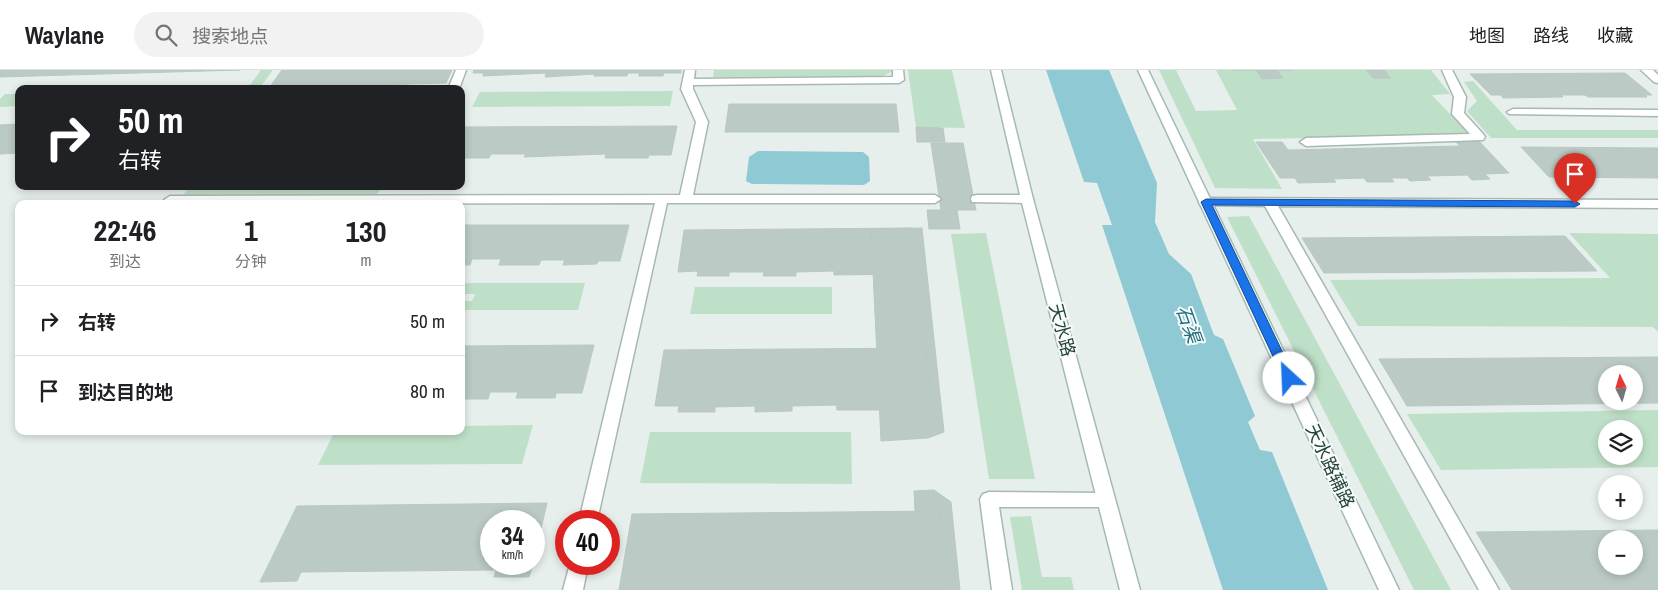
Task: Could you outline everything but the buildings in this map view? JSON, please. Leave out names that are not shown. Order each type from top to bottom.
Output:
[{"type":"street","points":[[455,85],[461,70]]},
{"type":"street","points":[[686,199],[702,122],[687,89],[689,76],[900,80],[898,70]]},
{"type":"street","name":"天水路","points":[[996,70],[1027,199],[1130,590]]},
{"type":"street","name":"天水路辅路","points":[[1144,70],[1389,590]]},
{"type":"street","points":[[1306,142],[1479,137],[1458,114],[1460,97],[1447,70]]},
{"type":"street","points":[[1646,70],[1658,80]]},
{"type":"street","points":[[1513,112],[1658,113]]},
{"type":"street","points":[[402,200],[406,190]]},
{"type":"street","points":[[170,200],[935,199]]},
{"type":"street","points":[[977,199],[1027,199]]},
{"type":"street","points":[[591,510],[662,200]]},
{"type":"street","points":[[1206,202],[1656,206]]},
{"type":"street","points":[[1270,202],[1489,590]]},
{"type":"street","points":[[1002,590],[989,499],[1106,500]]},
{"type":"street","points":[[573,590],[576,575]]},
{"type":"green space","points":[[261,70],[273,70],[262,85],[250,85]]},
{"type":"green space","points":[[714,70],[893,71],[883,76],[713,77]]},
{"type":"green space","points":[[908,70],[952,70],[965,128],[916,127]]},
{"type":"green space","points":[[1159,70],[1176,70],[1196,111],[1237,110],[1216,70],[1256,70],[1263,79],[1283,78],[1277,70],[1366,70],[1373,78],[1391,77],[1384,70],[1431,70],[1450,94],[1432,95],[1470,135],[1253,139],[1282,189],[1215,188]]},
{"type":"green space","points":[[1473,81],[1517,130],[1658,130],[1658,138],[1491,138],[1467,111],[1477,101],[1464,82]]},
{"type":"green space","points":[[673,91],[670,106],[472,107],[480,92]]},
{"type":"green space","points":[[5,94],[15,94],[15,106],[0,107],[0,99]]},
{"type":"green space","points":[[187,190],[380,190],[377,194],[183,195]]},
{"type":"green space","points":[[1249,216],[1451,590],[1414,590],[1227,217]]},
{"type":"green space","points":[[986,233],[1035,479],[989,479],[951,234]]},
{"type":"green space","points":[[1569,233],[1658,234],[1658,332],[1653,327],[1358,326],[1330,280],[1610,278]]},
{"type":"green space","points":[[465,283],[585,283],[578,310],[465,310],[465,301],[472,301],[475,294],[465,294]]},
{"type":"green space","points":[[695,287],[832,287],[832,314],[690,314]]},
{"type":"green space","points":[[1658,410],[1658,467],[1441,470],[1407,414]]},
{"type":"green space","points":[[533,425],[522,464],[318,465],[333,435],[465,435],[465,426]]},
{"type":"green space","points":[[650,432],[851,432],[852,484],[640,483]]},
{"type":"green space","points":[[1031,516],[1042,577],[1071,577],[1074,590],[1022,590],[1010,517]]},
{"type":"water","name":"石渠","points":[[1046,70],[1109,70],[1157,183],[1155,222],[1169,254],[1191,274],[1214,335],[1223,339],[1255,416],[1248,422],[1260,450],[1272,452],[1328,590],[1223,590],[1102,225],[1112,225],[1097,183],[1084,182]]},
{"type":"water","points":[[758,151],[863,152],[869,157],[870,181],[864,185],[752,184],[746,181],[749,157]]},
{"type":"route","points":[[1289,378],[1206,202],[1575,204]]}]
